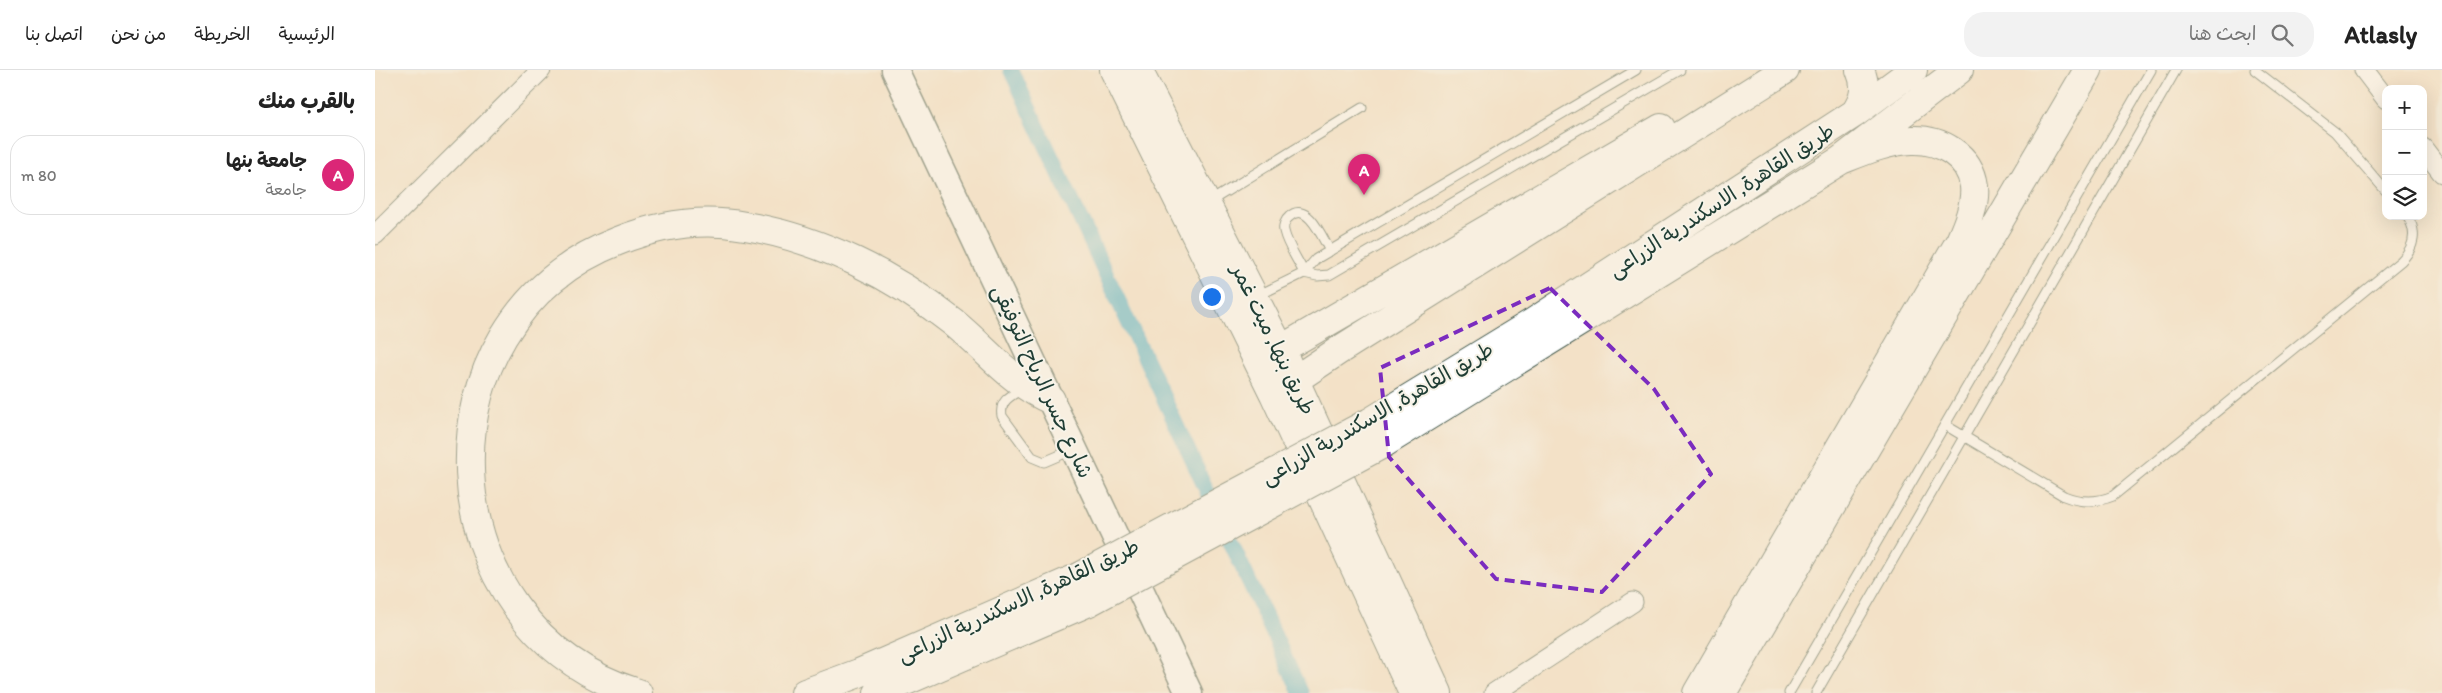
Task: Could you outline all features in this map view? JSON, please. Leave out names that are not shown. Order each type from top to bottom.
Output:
[{"type":"highway","name":"طريق بنها, ميت غمر","points":[[1114,70],[1243,302],[1285,387],[1413,693]]},
{"type":"highway","name":"طريق بنها, ميت غمر","points":[[1139,70],[1206,204],[1243,302]]},
{"type":"highway","points":[[1270,356],[1759,70]]},
{"type":"highway","points":[[1285,387],[1341,349],[1785,70]]},
{"type":"highway","points":[[1855,113],[1865,92],[1861,70]]},
{"type":"highway","name":"طريق القاهرة, الاسكندرية الزراعى","points":[[805,693],[859,673],[1079,577],[1376,434],[1532,322],[1855,113],[1913,70]]},
{"type":"highway","name":"طريق القاهرة, الاسكندرية الزراعى","points":[[878,693],[1089,602],[1841,160],[1959,70]]},
{"type":"highway","points":[[1722,693],[2088,70]]},
{"type":"highway","points":[[1697,693],[1955,250],[1969,219],[1974,186],[1967,167],[1956,152],[1943,146],[1912,140],[1886,143],[1841,160]]},
{"type":"highway","points":[[638,693],[588,671],[554,647],[534,628],[501,582],[489,561],[475,516],[471,492],[469,452],[472,420],[478,397],[495,352],[507,332],[521,312],[553,280],[590,254],[610,244],[652,229],[689,224],[719,223],[764,229],[846,258],[904,288],[953,322],[1039,388]]},
{"type":"highway","points":[[1317,428],[1318,394],[1323,378],[1341,349]]},
{"type":"highway","name":"طريق بنها, ميت غمر","points":[[1285,387],[1317,428],[1438,693]]},
{"type":"main road","name":"شارع جسر الرياح التوفيقى","points":[[895,70],[1039,388],[1075,449],[1189,693]]},
{"type":"street","points":[[375,235],[541,70]]},
{"type":"street","points":[[2363,70],[2382,94]]},
{"type":"street","points":[[2427,153],[2442,173]]},
{"type":"street","points":[[1494,693],[1633,602]]},
{"type":"lane","points":[[1243,302],[1305,273],[1311,263],[1330,251],[1636,70]]},
{"type":"lane","points":[[1330,251],[1311,219],[1305,214],[1298,212],[1290,215],[1285,221],[1283,228],[1305,273],[1317,276],[1329,275],[1680,70]]},
{"type":"lane","points":[[1789,693],[2151,70]]},
{"type":"lane","points":[[1815,693],[2176,70]]},
{"type":"lane","points":[[2255,70],[2335,132],[2382,186]]},
{"type":"lane","points":[[1206,204],[1362,108]]},
{"type":"lane","points":[[1945,424],[2064,496],[2084,502],[2094,502],[2113,496],[2401,261],[2410,251],[2414,238],[2410,220]]},
{"type":"lane","points":[[1039,388],[1005,400],[1001,412],[1032,457],[1044,462],[1075,449]]},
{"type":"highlighted area","points":[[1550,288],[1654,389],[1711,474],[1602,592],[1496,579],[1389,457],[1380,368]]},
{"type":"waterway","points":[[1011,70],[1301,693]]},
{"type":"place","name":"جامعة بنها","points":[[1364,195]]}]
